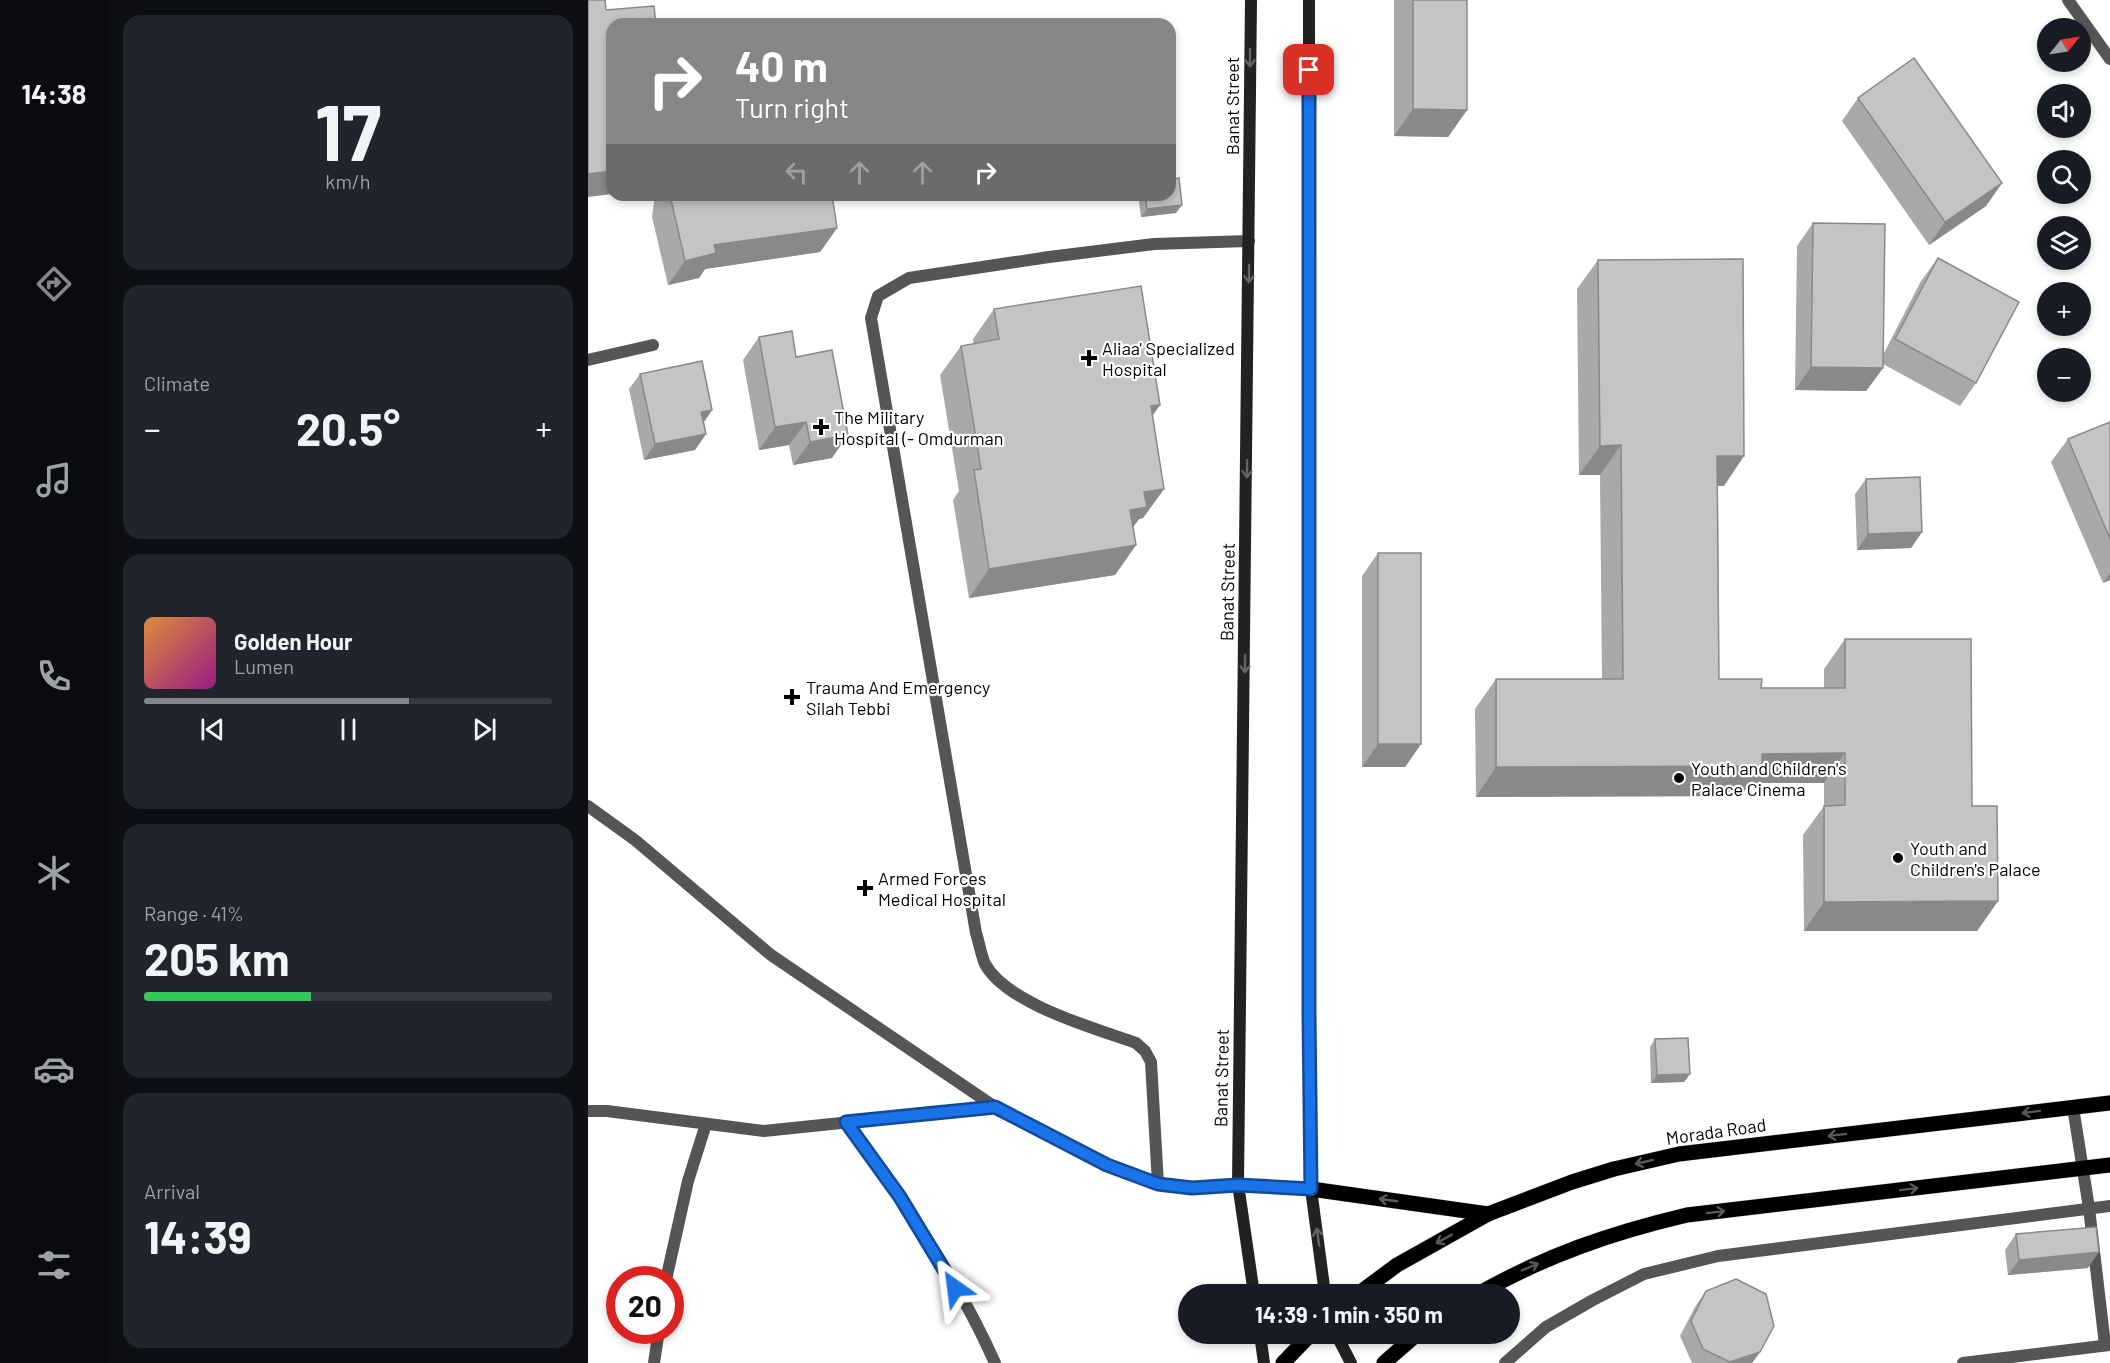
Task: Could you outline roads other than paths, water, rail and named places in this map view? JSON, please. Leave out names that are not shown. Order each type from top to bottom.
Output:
[{"type":"main road","name":"Banat Street","points":[[1251,0],[1238,1185],[1253,1284]]},
{"type":"main road","points":[[1309,0],[1309,1027],[1311,1189],[1324,1284]]},
{"type":"main road","name":"Morada Road","points":[[1371,1284],[1397,1265],[1488,1214],[1572,1182],[1614,1169],[1679,1154],[2110,1103]]},
{"type":"main road","points":[[1496,1284],[1518,1272],[1585,1244],[1688,1215],[2110,1165]]},
{"type":"main road","points":[[1311,1189],[1488,1214]]},
{"type":"main road","points":[[1261,1344],[1264,1363]]},
{"type":"main road","points":[[1283,1363],[1301,1344]]},
{"type":"main road","points":[[1341,1344],[1351,1363]]},
{"type":"main road","points":[[1384,1363],[1406,1344]]},
{"type":"street","points":[[2068,0],[2110,59]]},
{"type":"street","points":[[1158,1184],[1151,1062],[1145,1051],[1136,1043],[1036,1005],[1004,985],[985,964],[976,933],[871,318],[878,296],[909,278],[1154,244],[1249,241]]},
{"type":"street","points":[[588,360],[653,345]]},
{"type":"street","points":[[588,806],[635,840],[771,955],[995,1107],[1107,1165],[1158,1184],[1192,1188],[1238,1185],[1311,1189]]},
{"type":"street","points":[[588,1111],[607,1111],[764,1131],[995,1107]]},
{"type":"street","points":[[1963,1363],[2107,1345],[2090,1208],[2073,1107]]},
{"type":"street","points":[[846,1122],[900,1197],[973,1318],[995,1363]]},
{"type":"street","points":[[669,1266],[688,1180],[706,1124]]},
{"type":"street","points":[[1505,1363],[1546,1327],[1644,1274],[1718,1256],[2110,1206]]},
{"type":"street","points":[[654,1363],[657,1344]]},
{"type":"place","name":"Aliaa' Specialized Hospital","points":[[1089,358]]},
{"type":"place","name":"The Military Hospital (- Omdurman","points":[[821,427]]},
{"type":"place","name":"Trauma And Emergency Silah Tebbi","points":[[792,697]]},
{"type":"place","name":"Youth and Children's Palace Cinema","points":[[1679,778]]},
{"type":"place","name":"Youth and Children's Palace","points":[[1898,858]]},
{"type":"place","name":"Armed Forces Medical Hospital","points":[[865,888]]}]
